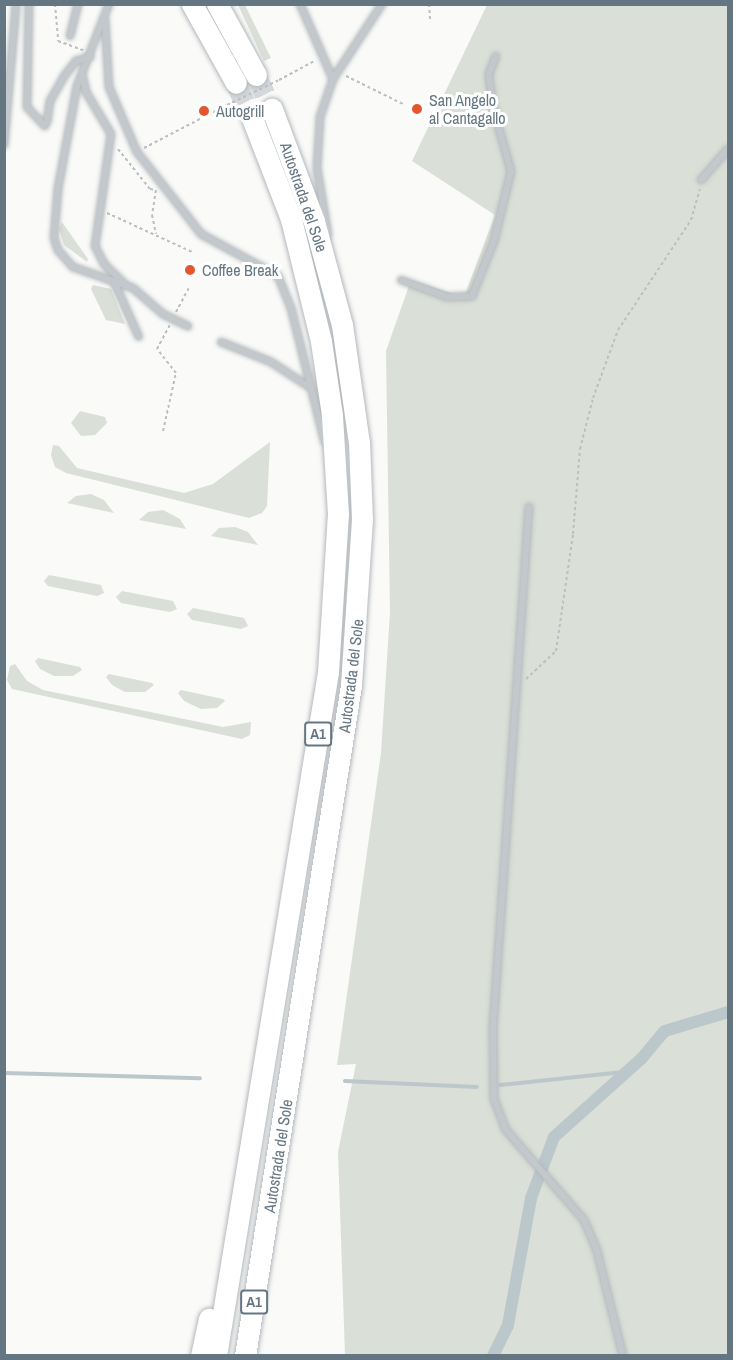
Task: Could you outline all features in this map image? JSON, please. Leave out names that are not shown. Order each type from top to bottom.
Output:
[{"type":"highway","points":[[192,4],[236,83]]},
{"type":"highway","points":[[218,4],[256,75]]},
{"type":"highway","name":"Autostrada del Sole","points":[[245,1356],[330,827],[360,599],[359,443],[342,325],[314,221],[272,109]]},
{"type":"highway","name":"Autostrada del Sole","points":[[216,1356],[328,672],[336,596],[337,485],[323,351],[308,280],[291,219],[252,118]]},
{"type":"highway","points":[[201,1356],[215,1290],[240,1209]]},
{"type":"highway","points":[[256,1356],[267,1284],[263,1249]]},
{"type":"lane","points":[[4,145],[16,4]]},
{"type":"lane","points":[[29,4],[27,108],[46,124],[50,102],[65,75],[76,61],[90,57]]},
{"type":"lane","points":[[70,36],[78,4]]},
{"type":"lane","points":[[109,4],[105,20],[82,73],[58,189],[54,238],[57,250],[73,267],[128,286]]},
{"type":"lane","points":[[300,4],[333,79]]},
{"type":"lane","points":[[342,325],[317,168],[320,117],[333,79],[382,4]]},
{"type":"lane","points":[[105,20],[109,87],[137,152],[201,234],[278,276],[291,309],[308,386],[337,485]]},
{"type":"lane","points":[[401,280],[447,297],[472,296],[494,241],[511,171],[493,108],[489,74],[496,56]]},
{"type":"lane","points":[[82,73],[86,92],[111,134],[98,212],[95,246],[104,264],[128,286],[173,319],[188,326]]},
{"type":"lane","points":[[701,180],[729,149]]},
{"type":"lane","points":[[114,282],[138,337]]},
{"type":"lane","points":[[221,342],[271,362],[308,386]]},
{"type":"lane","points":[[529,507],[519,685],[491,1060],[498,1112],[506,1130],[584,1220],[597,1251],[623,1356]]},
{"type":"path","points":[[429,4],[430,20]]},
{"type":"path","points":[[70,36],[84,51]]},
{"type":"path","points":[[127,157],[308,66]]},
{"type":"path","points":[[338,72],[405,105]]},
{"type":"path","points":[[110,148],[121,149],[150,189],[156,190],[152,214],[156,234]]},
{"type":"path","points":[[519,685],[556,651],[573,534],[580,449],[593,398],[618,330],[691,220],[701,180]]},
{"type":"path","points":[[98,212],[111,213],[192,252]]},
{"type":"path","points":[[163,431],[176,373],[157,349],[189,288]]},
{"type":"shaded area","points":[[238,5],[245,5],[271,58],[264,61]]},
{"type":"shaded area","points":[[487,5],[728,5],[728,1355],[345,1355],[338,1152],[356,1064],[337,1065],[381,753],[390,612],[386,351],[411,280],[464,297],[495,215],[412,161]]},
{"type":"shaded area","points":[[62,222],[88,259],[87,262],[64,245],[59,229]]},
{"type":"shaded area","points":[[93,285],[111,289],[125,324],[106,320],[91,289]]},
{"type":"shaded area","points":[[80,411],[105,417],[107,423],[95,435],[81,436],[71,423]]},
{"type":"shaded area","points":[[270,442],[267,506],[262,513],[249,518],[66,473],[55,467],[51,455],[53,445],[59,446],[77,468],[184,493],[213,484]]},
{"type":"shaded area","points":[[91,494],[104,500],[114,513],[67,503],[76,496]]},
{"type":"shaded area","points":[[163,510],[180,519],[186,529],[139,520],[148,512]]},
{"type":"shaded area","points":[[235,527],[248,532],[258,545],[211,536],[219,528]]},
{"type":"shaded area","points":[[49,575],[101,585],[104,593],[97,596],[48,586],[44,581]]},
{"type":"shaded area","points":[[122,591],[173,601],[177,609],[170,612],[121,603],[116,597]]},
{"type":"shaded area","points":[[193,608],[244,618],[248,626],[241,629],[192,620],[187,614]]},
{"type":"shaded area","points":[[38,658],[80,667],[82,670],[73,676],[54,676],[40,669],[35,661]]},
{"type":"shaded area","points":[[15,664],[27,681],[43,690],[223,727],[251,722],[250,735],[242,739],[12,689],[7,680],[10,666]]},
{"type":"shaded area","points":[[109,674],[154,685],[145,692],[125,692],[112,685],[106,677]]},
{"type":"shaded area","points":[[181,690],[225,701],[217,708],[201,709],[184,701],[178,693]]},
{"type":"waterway","points":[[493,1356],[508,1325],[531,1198],[554,1137],[642,1058],[665,1031],[728,1012]]},
{"type":"waterway","points":[[500,1085],[623,1072]]},
{"type":"waterway","points":[[4,1073],[200,1078]]},
{"type":"waterway","points":[[345,1081],[477,1087]]},
{"type":"tunnel","points":[[256,75],[272,109]]},
{"type":"tunnel","points":[[236,83],[252,118]]},
{"type":"place","name":"San Angelo al Cantagallo","points":[[417,109]]},
{"type":"place","name":"Autogrill","points":[[204,111]]},
{"type":"place","name":"Coffee Break","points":[[190,270]]}]
